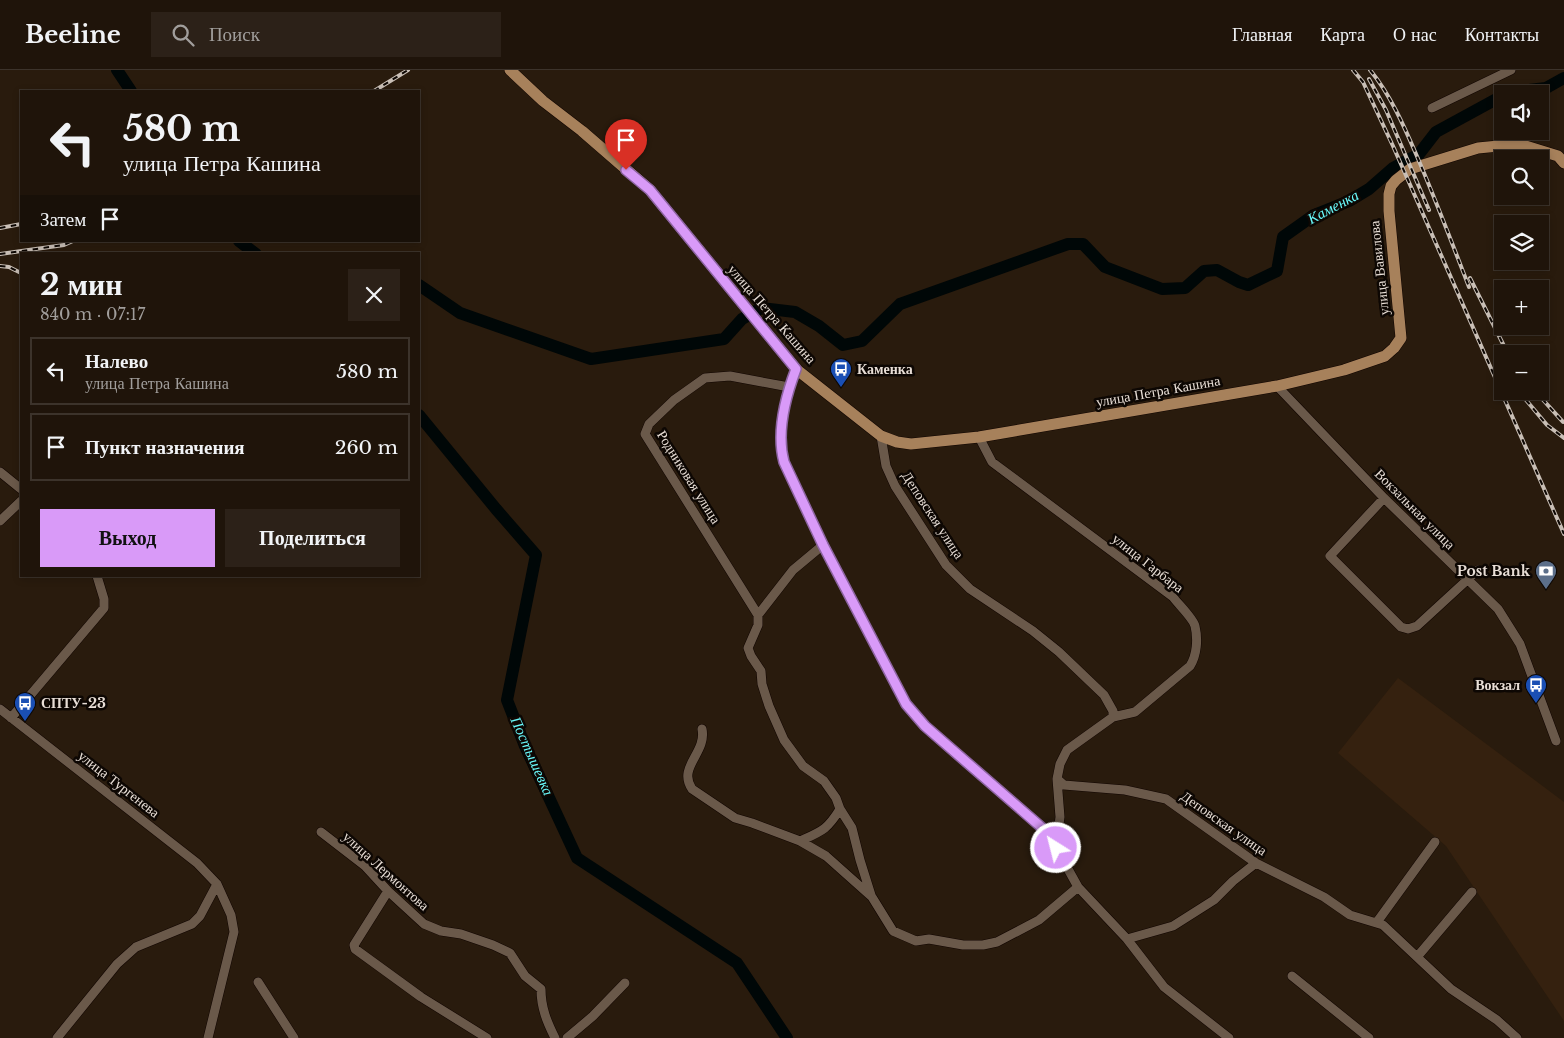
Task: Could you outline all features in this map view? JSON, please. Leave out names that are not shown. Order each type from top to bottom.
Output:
[{"type":"main road","name":"улица Петра Кашина","points":[[510,70],[543,101],[582,131],[650,190],[796,369],[882,436],[897,442],[911,444],[980,437],[1276,386]]},
{"type":"main road","name":"улица Вавилова","points":[[1276,386],[1344,370],[1385,356],[1394,348],[1400,338],[1388,194],[1396,180],[1410,169],[1478,148],[1519,144],[1558,156],[1564,163]]},
{"type":"street","points":[[1432,108],[1511,70]]},
{"type":"street","points":[[796,369],[789,387],[783,417],[780,448],[784,462],[823,545],[906,704],[925,726],[1048,833],[1078,887],[1127,939],[1164,987],[1229,1038]]},
{"type":"street","name":"Родниковая улица","points":[[758,615],[644,434],[649,424],[674,400],[705,378],[730,376],[789,387]]},
{"type":"street","name":"Вокзальная улица","points":[[1276,386],[1384,498],[1498,609],[1520,644],[1556,741]]},
{"type":"street","name":"Деповская улица","points":[[882,436],[886,466],[895,486],[946,565],[970,589],[1033,631],[1059,652],[1104,695],[1113,711],[1113,717]]},
{"type":"street","name":"улица Гарбара","points":[[980,437],[992,462],[1172,597],[1195,625],[1195,658],[1190,666],[1135,712],[1113,717]]},
{"type":"street","points":[[0,472],[20,488]]},
{"type":"street","points":[[1384,498],[1330,556],[1401,627],[1408,629],[1417,626],[1478,570]]},
{"type":"street","points":[[0,522],[20,502]]},
{"type":"street","points":[[823,545],[793,570],[758,615],[758,626],[748,648],[761,671],[762,684],[769,706],[784,740],[803,766],[824,781],[836,798],[840,809],[852,828],[872,897],[893,931],[916,941],[929,939],[963,945],[983,945],[997,942],[1039,920],[1078,887]]},
{"type":"street","points":[[11,718],[104,608],[104,599],[97,577]]},
{"type":"street","name":"улица Тургенева","points":[[0,709],[191,859],[217,884]]},
{"type":"street","points":[[1056,848],[1060,817],[1057,779],[1060,764],[1067,750],[1113,717]]},
{"type":"street","points":[[702,729],[703,734],[700,746],[687,772],[687,782],[692,790],[735,818],[800,841],[826,856],[872,897]]},
{"type":"street","name":"Деповская улица","points":[[1057,779],[1064,785],[1125,790],[1166,799],[1256,863],[1324,897],[1350,915],[1378,922],[1451,989],[1497,1020],[1517,1038]]},
{"type":"street","points":[[800,841],[823,831],[840,809]]},
{"type":"street","name":"улица Лермонтова","points":[[321,832],[365,866],[388,891],[424,924],[441,931],[460,934],[493,945],[510,953],[524,976],[541,990],[545,1019],[556,1038]]},
{"type":"street","points":[[1378,922],[1435,842]]},
{"type":"street","points":[[1127,939],[1173,926],[1214,900],[1256,863]]},
{"type":"street","points":[[57,1038],[117,964],[136,947],[192,924],[200,916],[217,884]]},
{"type":"street","points":[[208,1038],[234,932],[231,915],[217,884]]},
{"type":"street","points":[[388,891],[354,945],[355,949],[421,997],[487,1038]]},
{"type":"street","points":[[1417,957],[1472,892]]},
{"type":"street","points":[[1292,976],[1369,1038]]},
{"type":"street","points":[[258,982],[294,1038]]},
{"type":"street","points":[[567,1038],[625,983]]},
{"type":"shaded area","points":[[1398,678],[1564,802],[1564,1021],[1446,846],[1338,753]]},
{"type":"waterway","name":"Постышевка","points":[[117,70],[130,90]]},
{"type":"waterway","name":"Каменка","points":[[1549,86],[1564,78]]},
{"type":"waterway","name":"Каменка","points":[[420,286],[460,313],[591,359],[724,339],[742,319],[761,308],[795,312],[819,326],[843,345],[862,341],[900,304],[1068,244],[1083,244],[1105,267],[1162,289],[1185,288],[1204,271],[1217,270],[1248,285],[1277,271],[1283,237],[1314,215],[1349,201],[1369,189],[1393,168],[1419,154],[1436,132],[1494,100]]},
{"type":"waterway","name":"Постышевка","points":[[240,242],[253,252]]},
{"type":"waterway","name":"Постышевка","points":[[420,416],[536,555],[507,700],[525,746],[577,858],[737,963],[787,1038]]},
{"type":"railway","points":[[376,90],[408,70]]},
{"type":"railway","points":[[1353,70],[1363,82],[1393,146],[1564,534]]},
{"type":"railway","points":[[1370,70],[1396,110],[1407,132],[1469,287]]},
{"type":"railway","points":[[1369,79],[1386,110],[1429,210]]},
{"type":"railway","points":[[0,228],[20,224]]},
{"type":"railway","points":[[0,254],[64,245],[71,242]]},
{"type":"railway","points":[[0,266],[9,267],[20,272]]},
{"type":"railway","points":[[1470,278],[1504,345]]},
{"type":"railway","points":[[1526,400],[1547,425],[1564,438]]},
{"type":"railway","points":[[1543,400],[1563,422]]},
{"type":"place","name":"Каменка","points":[[841,388]]},
{"type":"place","name":"Post Bank","points":[[1546,590]]},
{"type":"place","name":"Вокзал","points":[[1536,704]]},
{"type":"place","name":"СПТУ-23","points":[[25,722]]},
{"type":"route","points":[[626,170],[650,190],[796,369],[789,387],[783,417],[780,448],[784,462],[823,545],[906,704],[925,726],[1048,833],[1056,848]]}]
